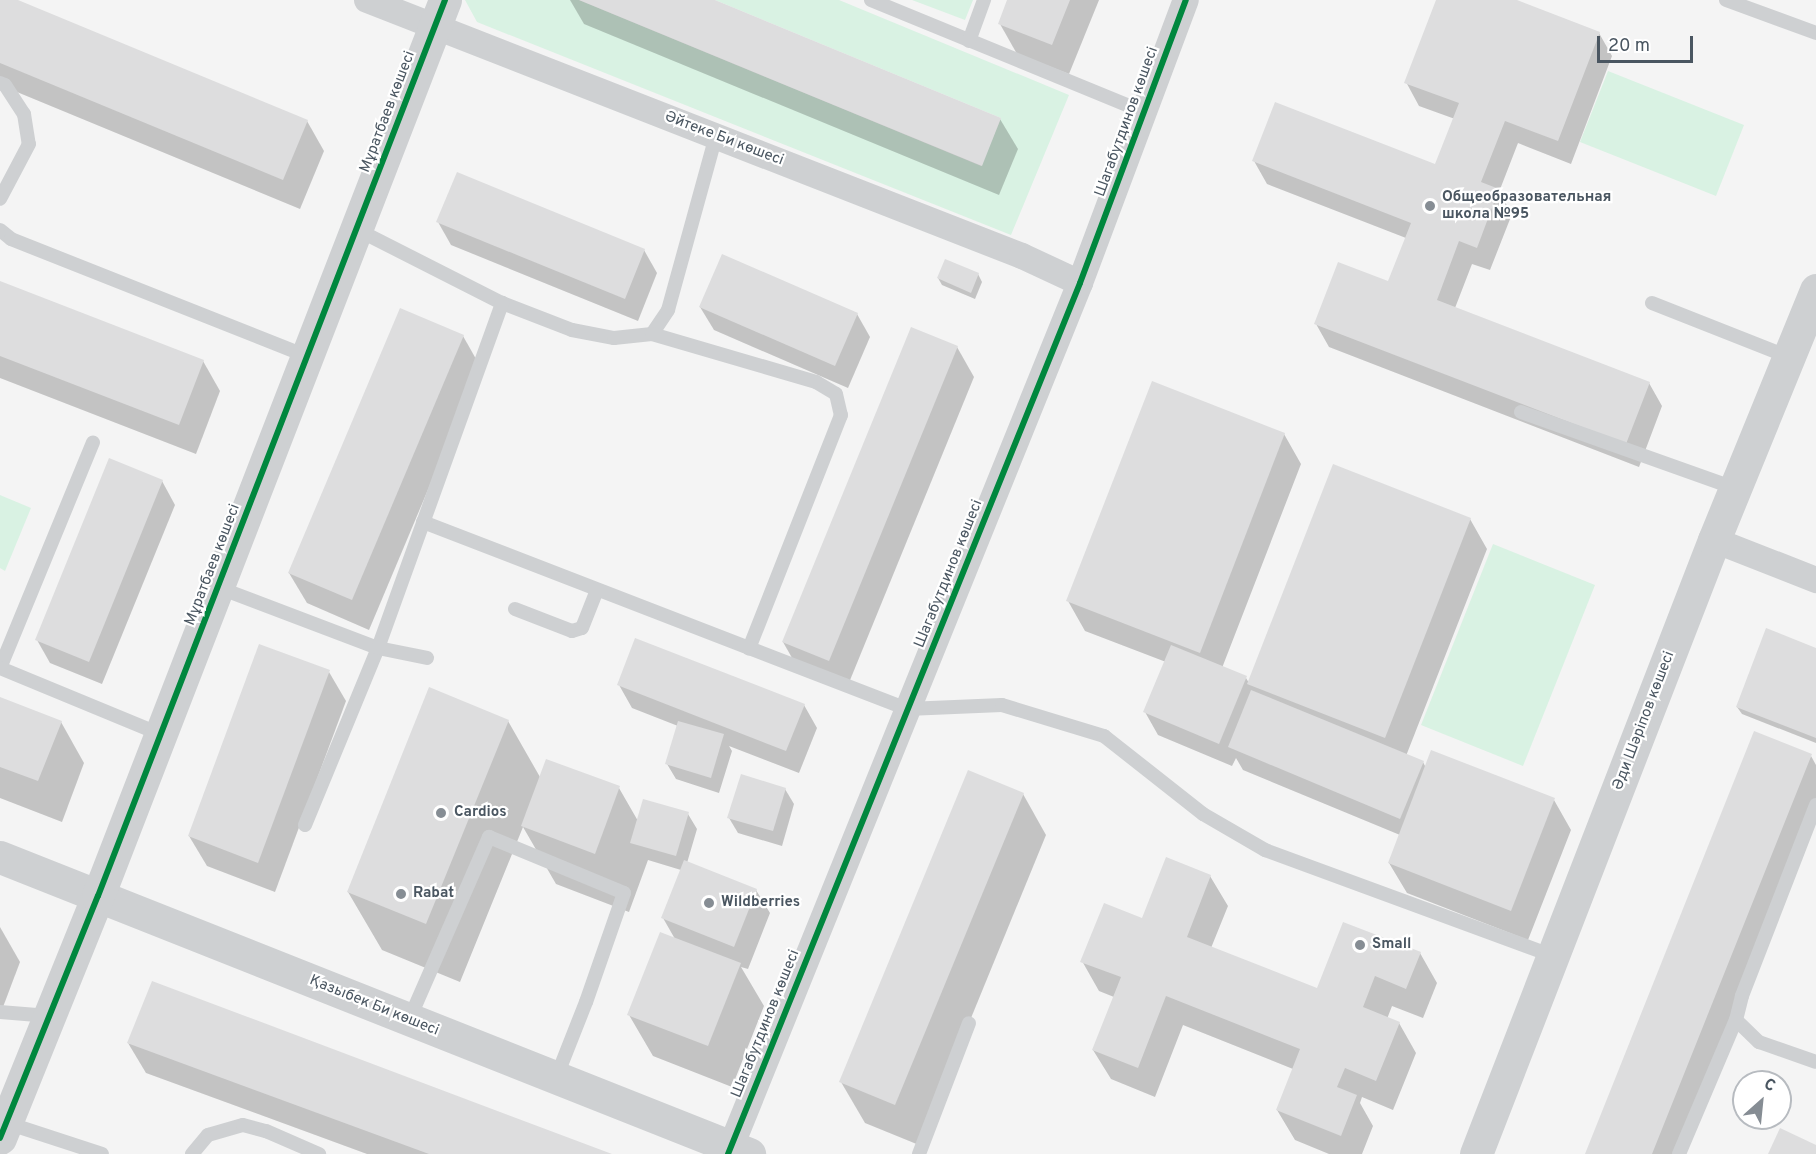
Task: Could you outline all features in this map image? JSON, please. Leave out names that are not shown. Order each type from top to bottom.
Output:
[{"type":"street","name":"Әйтеке Би көшесі","points":[[367,0],[439,13],[716,136],[1011,252],[1080,283]]},
{"type":"street","name":"Шагабутдинов көшесі","points":[[736,1152],[907,709],[1080,283],[1186,0]]},
{"type":"street","name":"Мұратбаев көшесі","points":[[2,1127],[98,896],[439,13]]},
{"type":"street","name":"Әди Шәріпов көшесі","points":[[1476,1154],[1714,540],[1816,290]]},
{"type":"street","points":[[1714,540],[1816,580]]},
{"type":"street","name":"Қазыбек Би көшесі","points":[[0,857],[736,1152]]},
{"type":"lane","points":[[871,0],[1144,112]]},
{"type":"lane","points":[[969,41],[984,0]]},
{"type":"lane","points":[[1725,0],[1816,33]]},
{"type":"lane","points":[[0,83],[5,85],[24,114],[29,144],[0,199]]},
{"type":"lane","points":[[652,334],[668,310],[716,136]]},
{"type":"lane","points":[[356,229],[502,303],[572,330],[614,338],[652,334],[816,382],[836,394],[841,416],[749,648]]},
{"type":"lane","points":[[0,230],[11,239],[306,356]]},
{"type":"lane","points":[[305,825],[378,648],[502,303]]},
{"type":"lane","points":[[1652,303],[1788,357]]},
{"type":"lane","points":[[1521,412],[1735,488]]},
{"type":"lane","points":[[93,442],[0,668],[160,734]]},
{"type":"lane","points":[[423,522],[907,709],[1002,705],[1104,736],[1203,814],[1265,850],[1553,956]]},
{"type":"lane","points":[[217,587],[378,648],[427,658]]},
{"type":"lane","points":[[515,609],[572,631],[582,628],[597,590]]},
{"type":"lane","points":[[1679,1154],[1736,1020],[1742,996],[1816,805]]},
{"type":"lane","points":[[409,1020],[489,837],[624,893],[556,1078]]},
{"type":"lane","points":[[0,1012],[49,1016]]},
{"type":"lane","points":[[1736,1020],[1759,1042],[1816,1062]]},
{"type":"lane","points":[[920,1154],[969,1023]]},
{"type":"lane","points":[[192,1154],[208,1135],[243,1125],[266,1131],[319,1154]]},
{"type":"lane","points":[[2,1127],[102,1154]]},
{"type":"green space","points":[[465,0],[579,0],[981,166],[1001,118],[715,0],[839,0],[1069,95],[1011,235],[477,22]]},
{"type":"green space","points":[[912,0],[973,0],[965,20]]},
{"type":"green space","points":[[1608,71],[1744,125],[1716,196],[1580,142]]},
{"type":"green space","points":[[0,495],[31,508],[5,571],[0,568]]},
{"type":"green space","points":[[1493,544],[1595,585],[1523,766],[1421,725]]},
{"type":"building","points":[[0,0],[18,0],[308,120],[283,180],[0,63]]},
{"type":"building","points":[[579,0],[715,0],[1001,118],[982,166]]},
{"type":"building","points":[[1007,0],[1070,0],[1052,45],[998,24]]},
{"type":"building","name":"Общеобразовательная школа №95","points":[[1436,0],[1517,0],[1600,32],[1558,141],[1505,121],[1481,182],[1499,189],[1477,248],[1459,241],[1437,300],[1650,382],[1626,444],[1314,324],[1338,262],[1388,281],[1411,223],[1252,161],[1275,102],[1435,164],[1459,103],[1404,83]]},
{"type":"building","points":[[457,172],[645,249],[625,299],[436,222]]},
{"type":"building","points":[[722,254],[858,313],[835,366],[699,307]]},
{"type":"building","points":[[945,259],[979,273],[971,293],[937,278]]},
{"type":"building","points":[[0,281],[204,360],[179,425],[0,356]]},
{"type":"building","points":[[400,308],[464,335],[352,600],[288,573]]},
{"type":"building","points":[[911,327],[958,346],[829,661],[782,642]]},
{"type":"building","points":[[1152,381],[1285,433],[1200,653],[1066,601]]},
{"type":"building","points":[[109,458],[163,480],[89,662],[35,640]]},
{"type":"building","points":[[1333,464],[1471,518],[1385,738],[1247,684]]},
{"type":"building","points":[[1766,628],[1816,648],[1816,738],[1736,707]]},
{"type":"building","points":[[635,638],[805,704],[786,751],[617,685]]},
{"type":"building","points":[[259,644],[330,670],[258,863],[188,836]]},
{"type":"building","points":[[1171,645],[1247,676],[1219,744],[1143,712]]},
{"type":"building","points":[[429,687],[509,720],[426,924],[347,892]]},
{"type":"building","points":[[1251,690],[1424,761],[1400,819],[1228,747]]},
{"type":"building","points":[[0,697],[62,721],[38,781],[0,767]]},
{"type":"building","points":[[678,721],[724,734],[711,778],[665,764]]},
{"type":"building","points":[[1754,731],[1812,754],[1652,1154],[1585,1154]]},
{"type":"building","points":[[1431,750],[1555,798],[1511,911],[1388,863]]},
{"type":"building","points":[[546,759],[620,786],[595,854],[521,826]]},
{"type":"building","points":[[968,770],[1024,793],[895,1105],[839,1082]]},
{"type":"building","points":[[741,774],[786,788],[773,831],[727,818]]},
{"type":"building","points":[[643,799],[689,812],[676,856],[630,843]]},
{"type":"building","points":[[1166,857],[1211,875],[1187,937],[1317,988],[1343,922],[1421,952],[1406,989],[1375,976],[1363,1007],[1400,1022],[1376,1081],[1345,1068],[1337,1087],[1357,1095],[1341,1136],[1276,1110],[1300,1049],[1166,996],[1138,1068],[1092,1050],[1121,977],[1080,962],[1104,903],[1142,918]]},
{"type":"building","name":"Wildberries","points":[[684,860],[757,889],[734,947],[661,918]]},
{"type":"building","points":[[660,932],[741,963],[708,1046],[627,1015]]},
{"type":"building","points":[[152,981],[612,1154],[429,1154],[127,1043]]},
{"type":"building","points":[[1779,1130],[1784,1130],[1816,1145],[1816,1154],[1768,1154]]},
{"type":"cycle path","points":[[0,1138],[98,896],[445,0]]},
{"type":"cycle path","points":[[728,1154],[1080,283],[1186,0]]},
{"type":"place","name":"Общеобразовательная школа №95","points":[[1430,206]]},
{"type":"place","name":"Cardios","points":[[441,813]]},
{"type":"place","name":"Rabat","points":[[401,894]]},
{"type":"place","name":"Wildberries","points":[[709,903]]},
{"type":"place","name":"Small","points":[[1360,945]]}]
